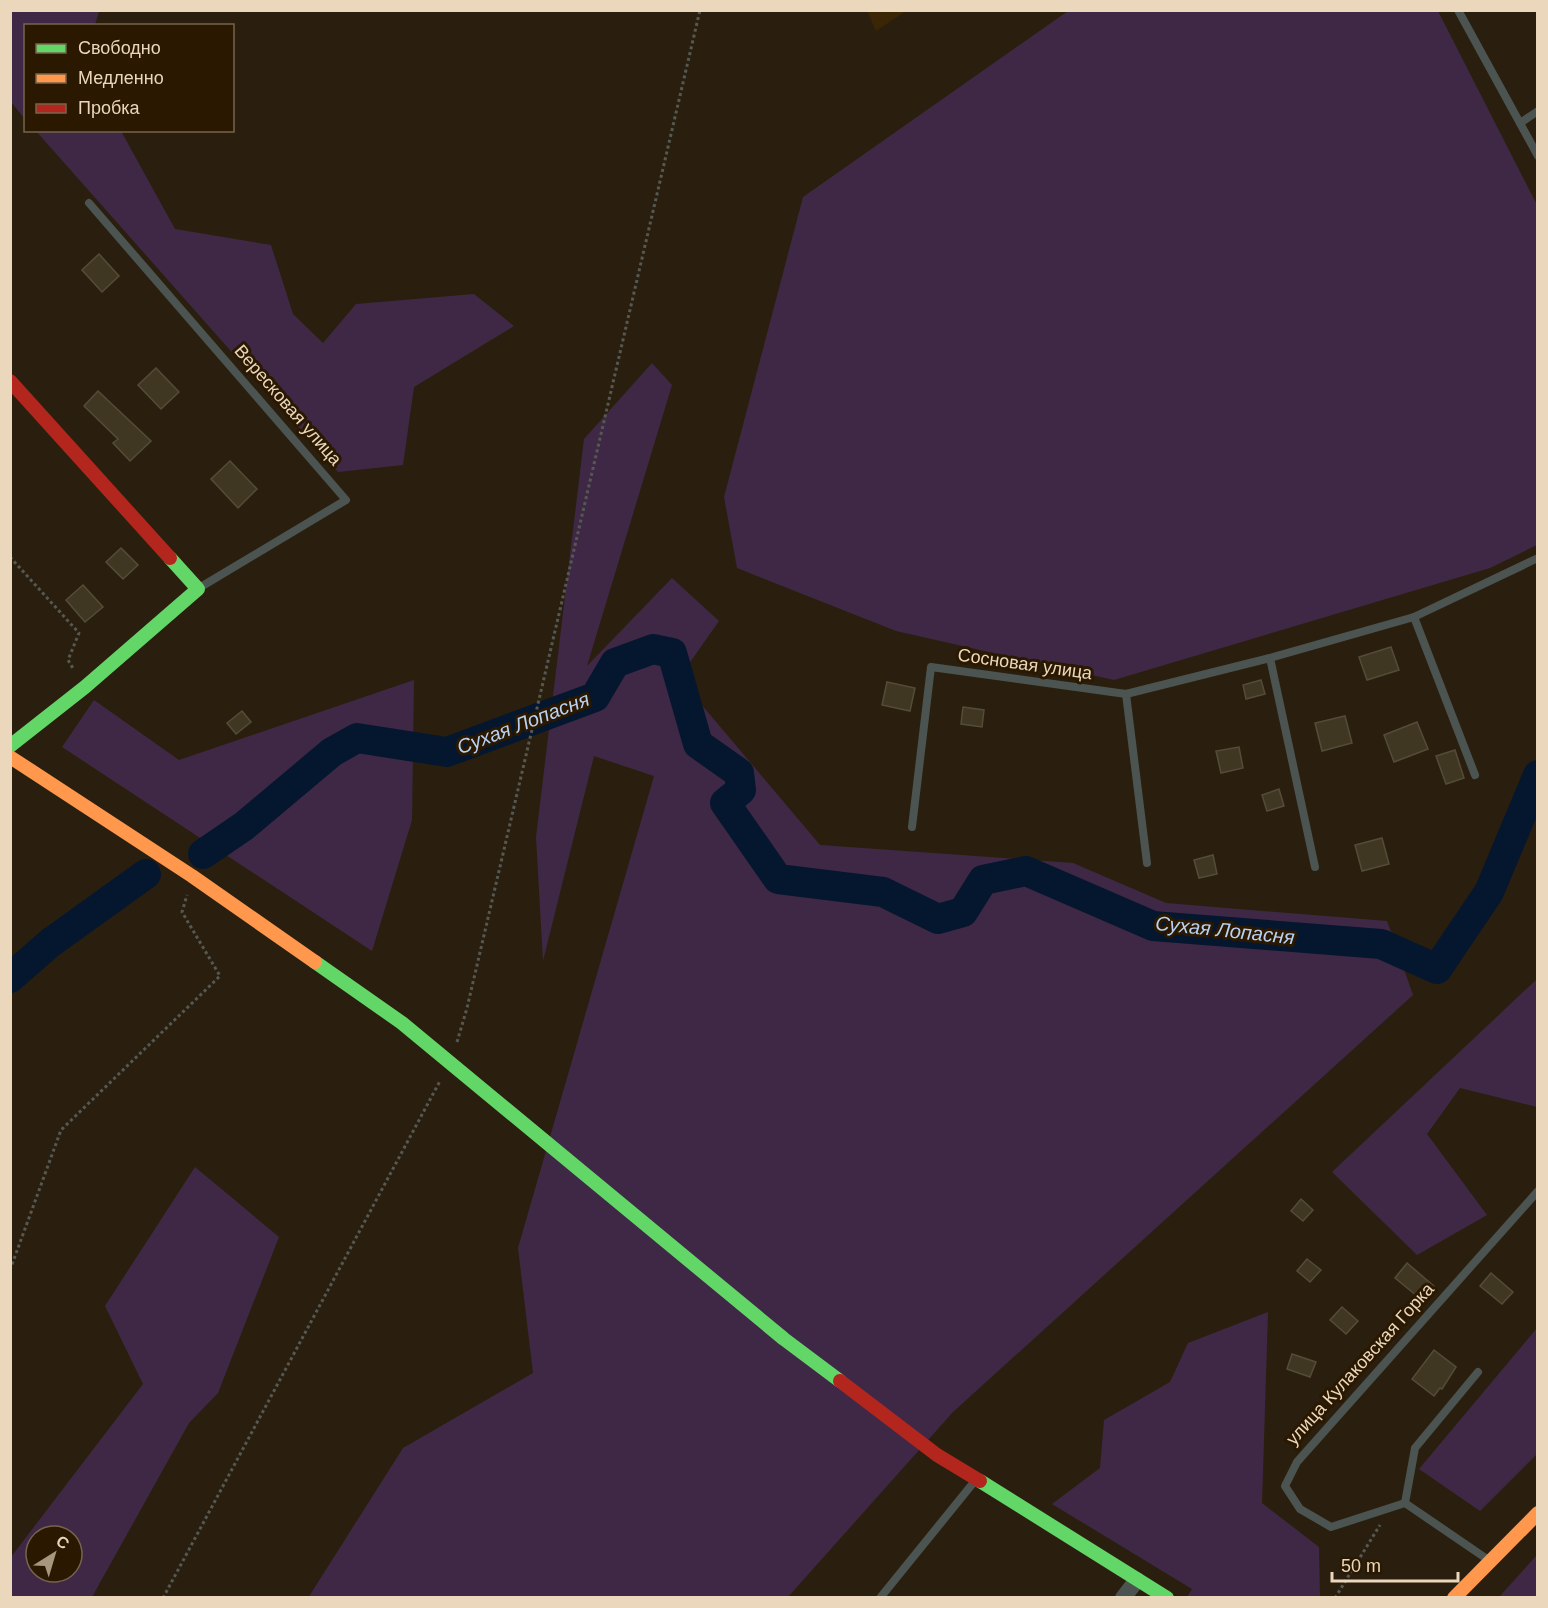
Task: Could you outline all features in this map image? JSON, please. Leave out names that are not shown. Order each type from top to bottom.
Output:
[{"type":"street","points":[[10,381],[198,589]]},
{"type":"street","name":"Вересковая улица","points":[[10,746],[85,687],[198,589]]},
{"type":"street","points":[[10,757],[192,876],[402,1023],[784,1339],[937,1455],[1167,1598]]},
{"type":"street","points":[[1454,1598],[1538,1513]]},
{"type":"street","points":[[1123,1598],[1137,1580]]},
{"type":"lane","points":[[1458,10],[1538,156]]},
{"type":"lane","points":[[1520,123],[1538,111]]},
{"type":"lane","name":"Вересковая улица","points":[[89,203],[346,500],[198,589]]},
{"type":"lane","name":"Сосновая улица","points":[[912,827],[931,667],[1126,694],[1270,658],[1414,617],[1538,558]]},
{"type":"lane","points":[[1414,617],[1475,775]]},
{"type":"lane","points":[[1270,658],[1316,867]]},
{"type":"lane","points":[[1126,694],[1147,863]]},
{"type":"lane","name":"улица Кулаковская Горка","points":[[1405,1503],[1331,1527],[1300,1509],[1285,1486],[1297,1462],[1538,1191]]},
{"type":"lane","points":[[1478,1371],[1415,1448],[1405,1503],[1490,1561]]},
{"type":"lane","points":[[880,1598],[976,1479]]},
{"type":"path","points":[[163,1598],[451,1062],[466,1008],[700,10]]},
{"type":"path","points":[[10,557],[79,633],[68,660],[85,687]]},
{"type":"path","points":[[10,1270],[61,1130],[220,976],[182,912],[192,876]]},
{"type":"path","points":[[1335,1598],[1391,1508]]},
{"type":"shaded area","points":[[10,11],[99,11],[95,24],[24,24],[24,118],[11,102]]},
{"type":"shaded area","points":[[867,11],[906,11],[876,31]]},
{"type":"shaded area","points":[[1068,11],[1438,11],[1537,205],[1537,545],[1490,568],[1114,680],[896,631],[737,568],[724,497],[803,197]]},
{"type":"shaded area","points":[[37,132],[122,132],[175,229],[271,245],[293,314],[323,343],[356,304],[474,294],[514,326],[414,387],[403,465],[338,472]]},
{"type":"shaded area","points":[[652,363],[672,385],[587,666],[672,578],[719,621],[679,678],[820,845],[1073,863],[1166,903],[1387,921],[1413,995],[953,1412],[788,1597],[308,1598],[403,1448],[533,1373],[518,1248],[654,776],[594,756],[543,961],[536,837],[584,439]]},
{"type":"shaded area","points":[[414,680],[412,820],[372,951],[62,747],[94,700],[179,760]]},
{"type":"shaded area","points":[[1537,979],[1537,1107],[1460,1088],[1427,1134],[1487,1215],[1417,1255],[1332,1172]]},
{"type":"shaded area","points":[[195,1167],[279,1237],[218,1393],[189,1423],[92,1597],[11,1597],[11,1557],[24,1540],[24,1584],[84,1584],[84,1524],[36,1524],[143,1384],[105,1306]]},
{"type":"shaded area","points":[[1268,1312],[1262,1503],[1319,1547],[1320,1597],[1187,1597],[1192,1589],[1052,1504],[1100,1468],[1104,1420],[1170,1382],[1188,1343]]},
{"type":"shaded area","points":[[1537,1328],[1537,1454],[1480,1511],[1419,1469]]},
{"type":"shaded area","points":[[1537,1555],[1537,1597],[1499,1597]]},
{"type":"building","points":[[99,254],[119,276],[102,292],[82,270]]},
{"type":"building","points":[[156,368],[179,392],[161,409],[138,385]]},
{"type":"building","points":[[98,391],[151,441],[130,461],[113,443],[118,439],[84,406]]},
{"type":"building","points":[[230,461],[257,489],[238,508],[211,479]]},
{"type":"building","points":[[121,548],[138,565],[123,579],[106,562]]},
{"type":"building","points":[[83,585],[103,607],[85,622],[66,600]]},
{"type":"building","points":[[1391,647],[1399,670],[1367,680],[1359,657]]},
{"type":"building","points":[[1261,680],[1265,694],[1246,699],[1243,685]]},
{"type":"building","points":[[887,682],[915,688],[910,711],[882,705]]},
{"type":"building","points":[[963,707],[984,710],[982,727],[961,724]]},
{"type":"building","points":[[242,711],[251,722],[236,734],[227,723]]},
{"type":"building","points":[[1345,716],[1352,743],[1322,751],[1315,723]]},
{"type":"building","points":[[1417,722],[1428,749],[1394,762],[1384,735]]},
{"type":"building","points":[[1239,747],[1243,768],[1221,773],[1216,751]]},
{"type":"building","points":[[1455,750],[1464,778],[1446,784],[1436,756]]},
{"type":"building","points":[[1279,789],[1284,806],[1267,811],[1262,795]]},
{"type":"building","points":[[1382,838],[1389,864],[1362,871],[1355,845]]},
{"type":"building","points":[[1213,855],[1217,874],[1199,878],[1194,860]]},
{"type":"building","points":[[1301,1199],[1313,1210],[1303,1221],[1291,1211]]},
{"type":"building","points":[[1307,1259],[1321,1270],[1310,1282],[1297,1271]]},
{"type":"building","points":[[1407,1263],[1435,1287],[1423,1301],[1395,1278]]},
{"type":"building","points":[[1491,1273],[1513,1292],[1502,1304],[1480,1286]]},
{"type":"building","points":[[1342,1307],[1358,1321],[1346,1334],[1330,1320]]},
{"type":"building","points":[[1434,1350],[1456,1367],[1442,1389],[1440,1388],[1434,1396],[1412,1379]]},
{"type":"building","points":[[1292,1354],[1316,1362],[1310,1377],[1287,1369]]},
{"type":"waterway","name":"Сухая Лопасня","points":[[203,854],[244,826],[332,752],[357,738],[447,752],[595,697],[615,663],[653,649],[672,653],[698,744],[739,773],[741,790],[725,803],[778,879],[883,892],[938,919],[963,912],[983,880],[1026,871],[1153,926],[1381,944],[1437,969],[1489,892],[1538,775]]},
{"type":"waterway","name":"Сухая Лопасня","points":[[10,978],[50,943],[146,874]]},
{"type":"traffic: fast","points":[[10,746],[85,687],[198,589],[170,558]]},
{"type":"traffic: fast","points":[[315,962],[402,1023],[784,1339],[840,1381]]},
{"type":"traffic: fast","points":[[980,1481],[1167,1598]]},
{"type":"traffic: slow","points":[[10,757],[192,876],[315,962]]},
{"type":"traffic: slow","points":[[1454,1598],[1538,1513]]},
{"type":"traffic: jam","points":[[10,381],[170,558]]},
{"type":"traffic: jam","points":[[840,1381],[937,1455],[980,1481]]}]
